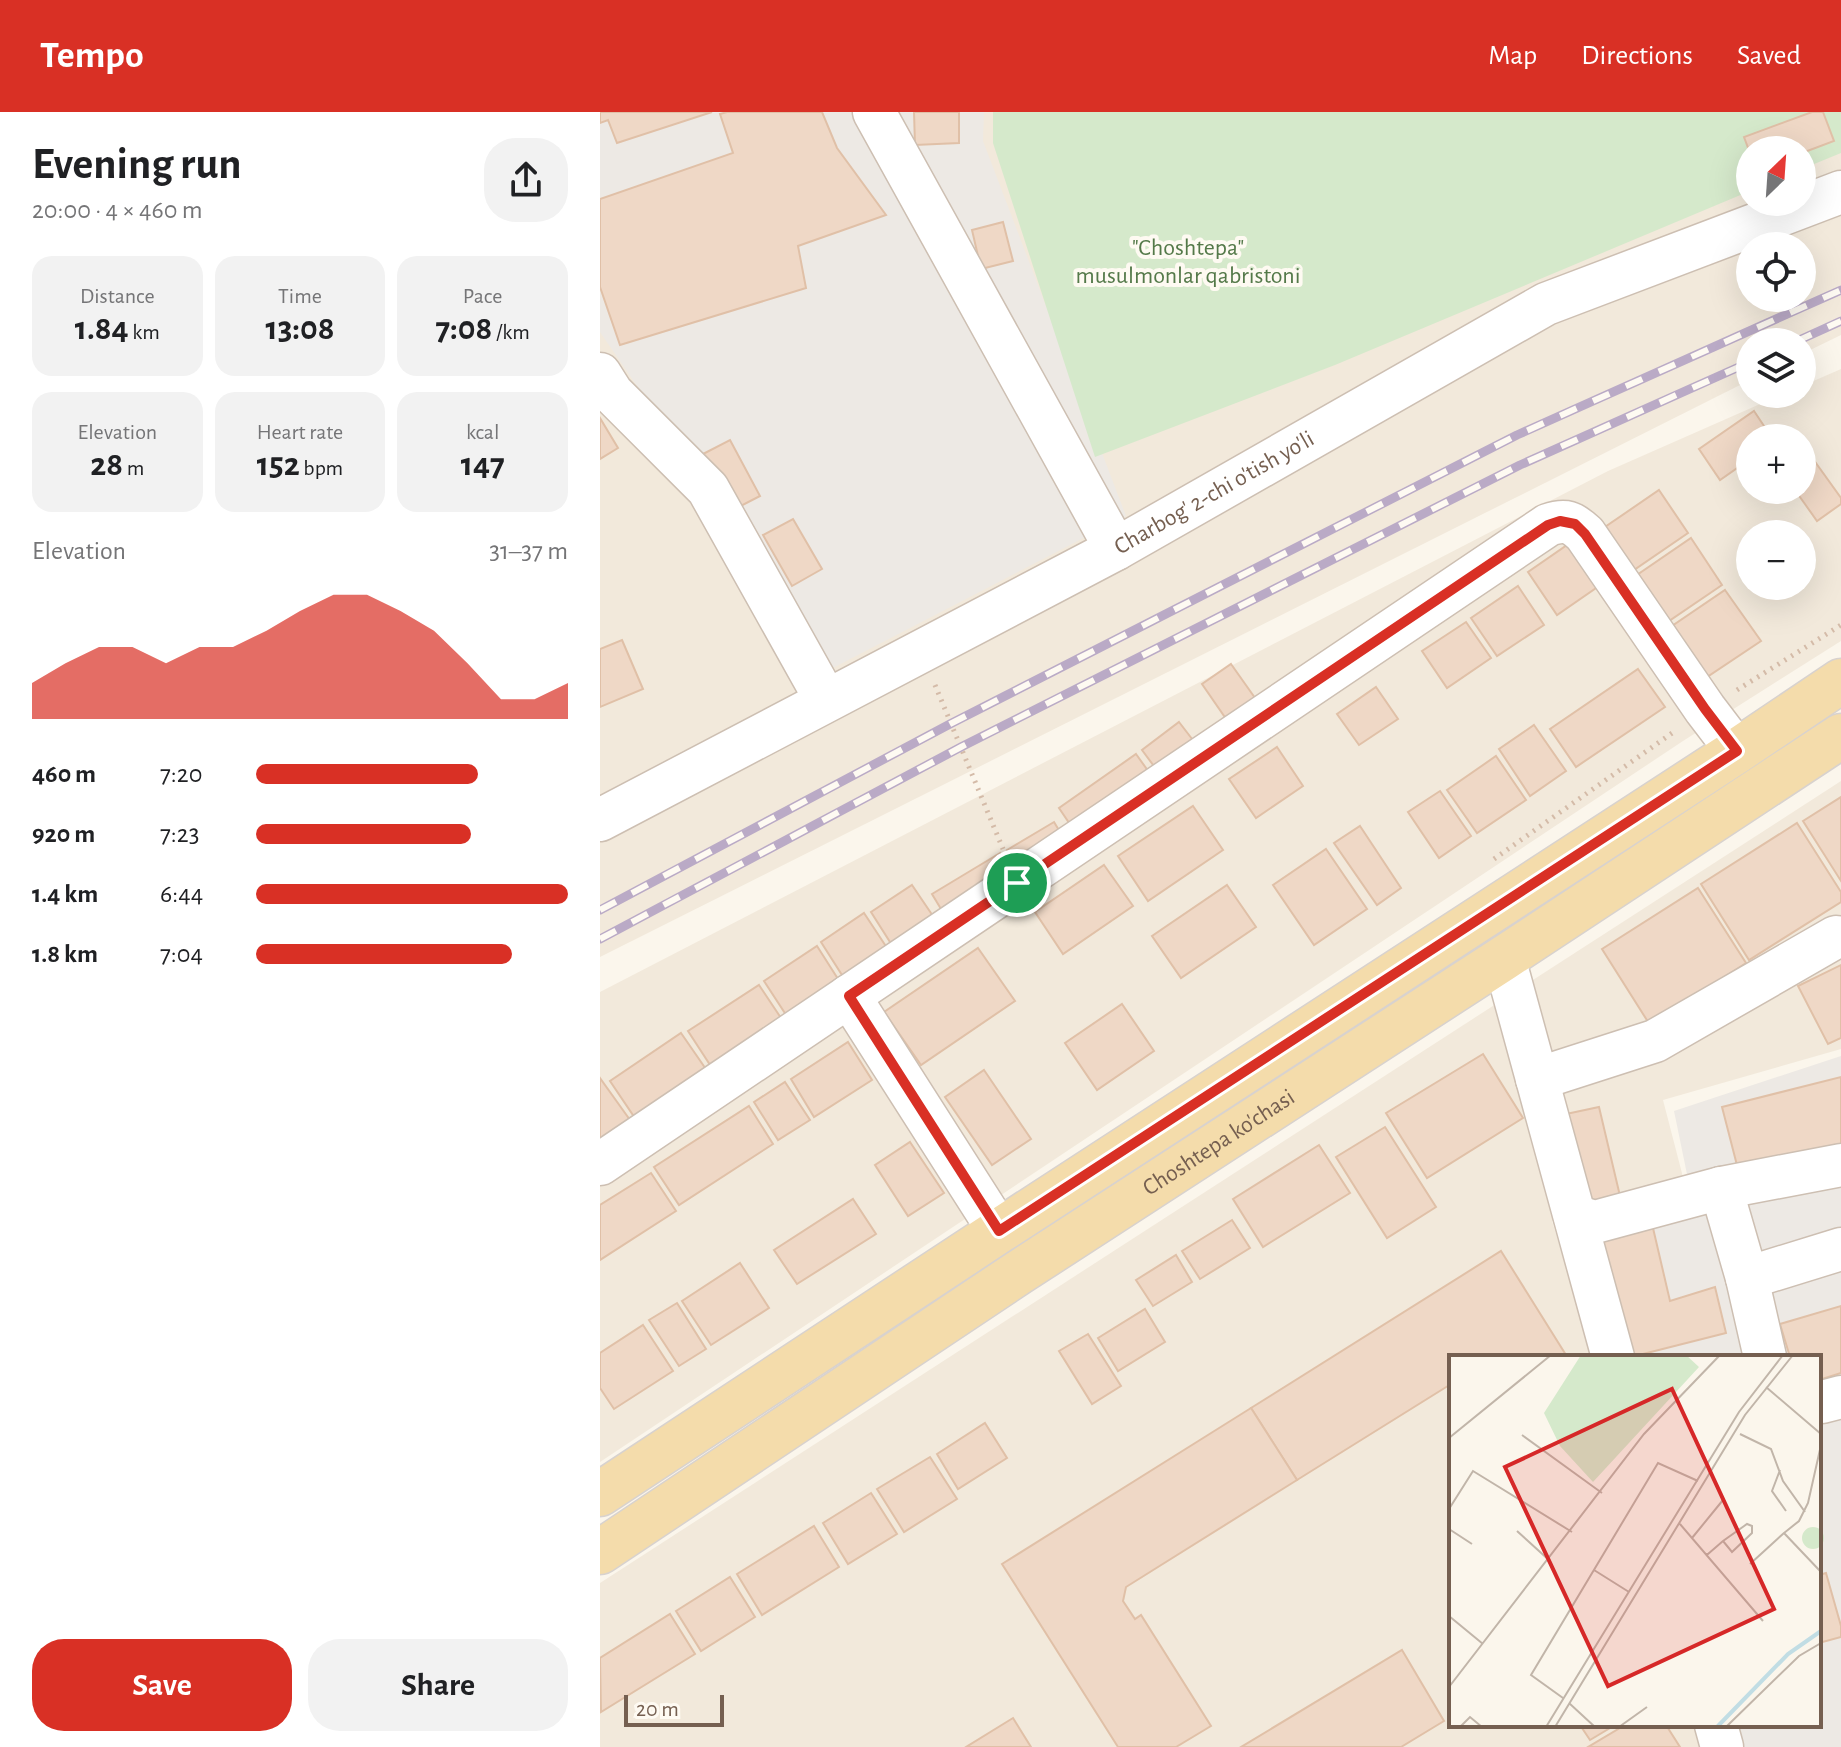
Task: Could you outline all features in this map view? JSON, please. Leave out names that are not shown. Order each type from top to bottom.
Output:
[{"type":"main road","name":"Choshtepa ko'chasi","points":[[600,1494],[1841,681]]},
{"type":"main road","name":"Choshtepa ko'chasi","points":[[600,1552],[1031,1264],[1841,736]]},
{"type":"main road","points":[[705,1425],[735,1462]]},
{"type":"street","points":[[874,112],[1116,549]]},
{"type":"street","name":"Charbog' 2-chi o'tish yo'li","points":[[601,816],[1116,549],[1546,304],[1841,192]]},
{"type":"street","points":[[600,374],[612,393],[708,489],[826,700]]},
{"type":"street","points":[[600,1164],[1548,525],[1560,521],[1575,524],[1585,534],[1737,751]]},
{"type":"street","points":[[1537,1079],[1655,1041],[1836,937]]},
{"type":"street","points":[[1504,958],[1612,1355]]},
{"type":"street","points":[[849,996],[999,1231]]},
{"type":"street","points":[[1575,1216],[1595,1222],[1721,1188],[1841,1165]]},
{"type":"street","points":[[1721,1188],[1747,1278],[1765,1355]]},
{"type":"street","points":[[1747,1278],[1841,1249]]},
{"type":"street","points":[[1717,1727],[1722,1747]]},
{"type":"path","points":[[1705,709],[1841,625]]},
{"type":"path","points":[[921,651],[1017,883]]},
{"type":"shaded area","points":[[600,112],[1841,112],[1841,335],[1816,347],[1816,328],[1736,328],[1736,387],[600,957]]},
{"type":"shaded area","points":[[600,112],[984,112],[983,141],[1126,516],[831,669],[600,332]]},
{"type":"shaded area","points":[[1841,369],[1841,641],[1683,741],[600,1462],[600,992],[1608,471],[1751,408],[1816,408],[1816,380]]},
{"type":"shaded area","points":[[1841,781],[1841,1049],[1663,1100],[1684,1181],[1552,1221],[1593,1355],[1449,1355],[1449,1727],[1704,1727],[1709,1747],[600,1747],[600,1583]]},
{"type":"shaded area","points":[[1841,1056],[1841,1747],[1733,1747],[1728,1727],[1821,1727],[1821,1355],[1625,1355],[1596,1236],[1689,1184],[1674,1111]]},
{"type":"green space","name":"\"Choshtepa\" musulmonlar qabristoni","points":[[993,112],[1841,112],[1841,153],[1816,163],[1816,136],[1736,136],[1736,197],[1335,365],[1095,457],[993,143]]},
{"type":"building","points":[[600,112],[712,112],[617,143],[608,120],[600,123]]},
{"type":"building","points":[[822,112],[837,148],[886,215],[798,246],[806,288],[620,345],[600,287],[600,199],[733,153],[720,114]]},
{"type":"building","points":[[914,112],[959,112],[959,143],[915,145]]},
{"type":"building","points":[[1812,112],[1823,112],[1834,141],[1816,148],[1816,136],[1747,136]]},
{"type":"building","points":[[1003,222],[1013,261],[981,269],[972,230]]},
{"type":"building","points":[[1754,411],[1763,424],[1736,424],[1736,469],[1720,480],[1699,449]]},
{"type":"building","points":[[600,418],[618,448],[600,459]]},
{"type":"building","points":[[730,440],[760,496],[733,510],[703,454]]},
{"type":"building","points":[[1816,463],[1841,498],[1841,504],[1817,521],[1805,504],[1816,504]]},
{"type":"building","points":[[1659,490],[1688,533],[1631,572],[1602,529]]},
{"type":"building","points":[[793,519],[822,569],[792,586],[763,535]]},
{"type":"building","points":[[1691,538],[1722,585],[1666,623],[1634,577]]},
{"type":"building","points":[[1570,543],[1599,586],[1557,615],[1528,572]]},
{"type":"building","points":[[1518,586],[1544,625],[1497,656],[1471,618]]},
{"type":"building","points":[[1725,590],[1761,641],[1704,679],[1669,628]]},
{"type":"building","points":[[1466,622],[1491,658],[1447,688],[1422,651]]},
{"type":"building","points":[[622,640],[643,689],[600,707],[600,649]]},
{"type":"building","points":[[1231,664],[1260,705],[1231,726],[1202,684]]},
{"type":"building","points":[[1638,669],[1665,707],[1576,767],[1550,729]]},
{"type":"building","points":[[1376,687],[1398,719],[1359,745],[1337,714]]},
{"type":"building","points":[[1179,722],[1199,748],[1162,777],[1142,750]]},
{"type":"building","points":[[1534,725],[1566,771],[1530,796],[1499,749]]},
{"type":"building","points":[[1277,747],[1303,786],[1256,818],[1229,779]]},
{"type":"building","points":[[1136,754],[1156,782],[1078,836],[1059,808]]},
{"type":"building","points":[[1496,756],[1526,800],[1477,833],[1447,790]]},
{"type":"building","points":[[1440,791],[1471,836],[1439,858],[1408,812]]},
{"type":"building","points":[[1841,797],[1841,881],[1803,821]]},
{"type":"building","points":[[1193,806],[1223,850],[1148,901],[1118,856]]},
{"type":"building","points":[[1054,822],[1069,847],[1022,875],[1007,850]]},
{"type":"building","points":[[1797,823],[1841,892],[1841,902],[1749,960],[1701,884]]},
{"type":"building","points":[[1360,826],[1401,888],[1377,905],[1334,843]]},
{"type":"building","points":[[1326,849],[1367,909],[1314,945],[1273,885]]},
{"type":"building","points":[[1000,853],[1015,878],[947,919],[932,894]]},
{"type":"building","points":[[1104,865],[1133,906],[1063,954],[1035,912]]},
{"type":"building","points":[[912,885],[939,925],[897,953],[871,912]]},
{"type":"building","points":[[1227,885],[1256,927],[1181,978],[1152,936]]},
{"type":"building","points":[[1698,888],[1746,963],[1650,1025],[1602,949]]},
{"type":"building","points":[[864,913],[893,957],[849,986],[821,942]]},
{"type":"building","points":[[817,946],[845,990],[792,1024],[764,981]]},
{"type":"building","points":[[978,948],[1015,1001],[921,1065],[884,1012]]},
{"type":"building","points":[[1841,965],[1841,1038],[1828,1044],[1798,986]]},
{"type":"building","points":[[759,985],[787,1027],[716,1074],[688,1031]]},
{"type":"building","points":[[1122,1004],[1154,1051],[1097,1090],[1065,1043]]},
{"type":"building","points":[[681,1033],[710,1075],[639,1124],[610,1081]]},
{"type":"building","points":[[848,1042],[872,1080],[814,1117],[791,1079]]},
{"type":"building","points":[[1483,1054],[1523,1118],[1427,1178],[1386,1113]]},
{"type":"building","points":[[984,1070],[1031,1139],[992,1165],[945,1097]]},
{"type":"building","points":[[1841,1077],[1841,1147],[1739,1173],[1722,1107]]},
{"type":"building","points":[[600,1078],[635,1127],[600,1151]]},
{"type":"building","points":[[785,1082],[810,1120],[778,1140],[754,1102]]},
{"type":"building","points":[[749,1106],[773,1144],[679,1205],[654,1167]]},
{"type":"building","points":[[1599,1107],[1620,1196],[1587,1204],[1566,1114]]},
{"type":"building","points":[[1385,1127],[1436,1207],[1387,1238],[1336,1157]]},
{"type":"building","points":[[910,1142],[944,1193],[908,1216],[875,1165]]},
{"type":"building","points":[[1319,1145],[1350,1193],[1263,1247],[1233,1199]]},
{"type":"building","points":[[651,1173],[676,1211],[600,1260],[600,1205]]},
{"type":"building","points":[[853,1199],[876,1234],[797,1284],[774,1250]]},
{"type":"building","points":[[1232,1220],[1250,1248],[1200,1279],[1182,1251]]},
{"type":"building","points":[[1653,1228],[1670,1301],[1715,1287],[1726,1333],[1630,1355],[1601,1239]]},
{"type":"building","points":[[1501,1251],[1566,1355],[1449,1355],[1449,1385],[1297,1480],[1251,1408]]},
{"type":"building","points":[[1176,1255],[1192,1282],[1153,1306],[1136,1280]]},
{"type":"building","points":[[740,1263],[769,1308],[711,1345],[682,1301]]},
{"type":"building","points":[[677,1303],[706,1349],[679,1366],[649,1320]]},
{"type":"building","points":[[1841,1306],[1841,1373],[1821,1379],[1821,1355],[1789,1355],[1780,1324]]},
{"type":"building","points":[[1145,1309],[1165,1342],[1118,1371],[1098,1338]]},
{"type":"building","points":[[643,1325],[673,1371],[614,1409],[600,1388],[600,1353]]},
{"type":"building","points":[[1088,1334],[1121,1386],[1092,1404],[1059,1351]]},
{"type":"building","points":[[1251,1408],[1297,1480],[1126,1587],[1123,1601],[1135,1619],[1141,1615],[1211,1726],[1176,1747],[1118,1747],[1002,1564]]},
{"type":"building","points":[[985,1423],[1007,1458],[958,1489],[937,1454]]},
{"type":"building","points":[[930,1457],[957,1499],[904,1532],[877,1489]]},
{"type":"building","points":[[871,1493],[897,1534],[848,1564],[823,1523]]},
{"type":"building","points":[[814,1526],[839,1567],[762,1615],[737,1574]]},
{"type":"building","points":[[1826,1573],[1841,1626],[1841,1637],[1821,1642],[1821,1574]]},
{"type":"building","points":[[730,1577],[755,1617],[701,1651],[676,1611]]},
{"type":"building","points":[[670,1614],[695,1654],[601,1712],[600,1658]]},
{"type":"building","points":[[1402,1650],[1444,1721],[1401,1747],[1241,1747]]},
{"type":"building","points":[[1013,1718],[1031,1747],[966,1747]]},
{"type":"building","points":[[1581,1727],[1612,1727],[1590,1740]]},
{"type":"building","points":[[1622,1727],[1667,1727],[1680,1747],[1588,1747]]},
{"type":"railway","points":[[600,910],[950,724],[1517,435],[1841,290]]},
{"type":"railway","points":[[1816,332],[1841,321]]},
{"type":"railway","points":[[600,939],[961,747],[1520,465],[1736,368]]},
{"type":"route","points":[[1560,521],[1575,524],[1585,534],[1737,751],[999,1231],[849,996],[1017,883],[1548,525],[1560,521]]}]
